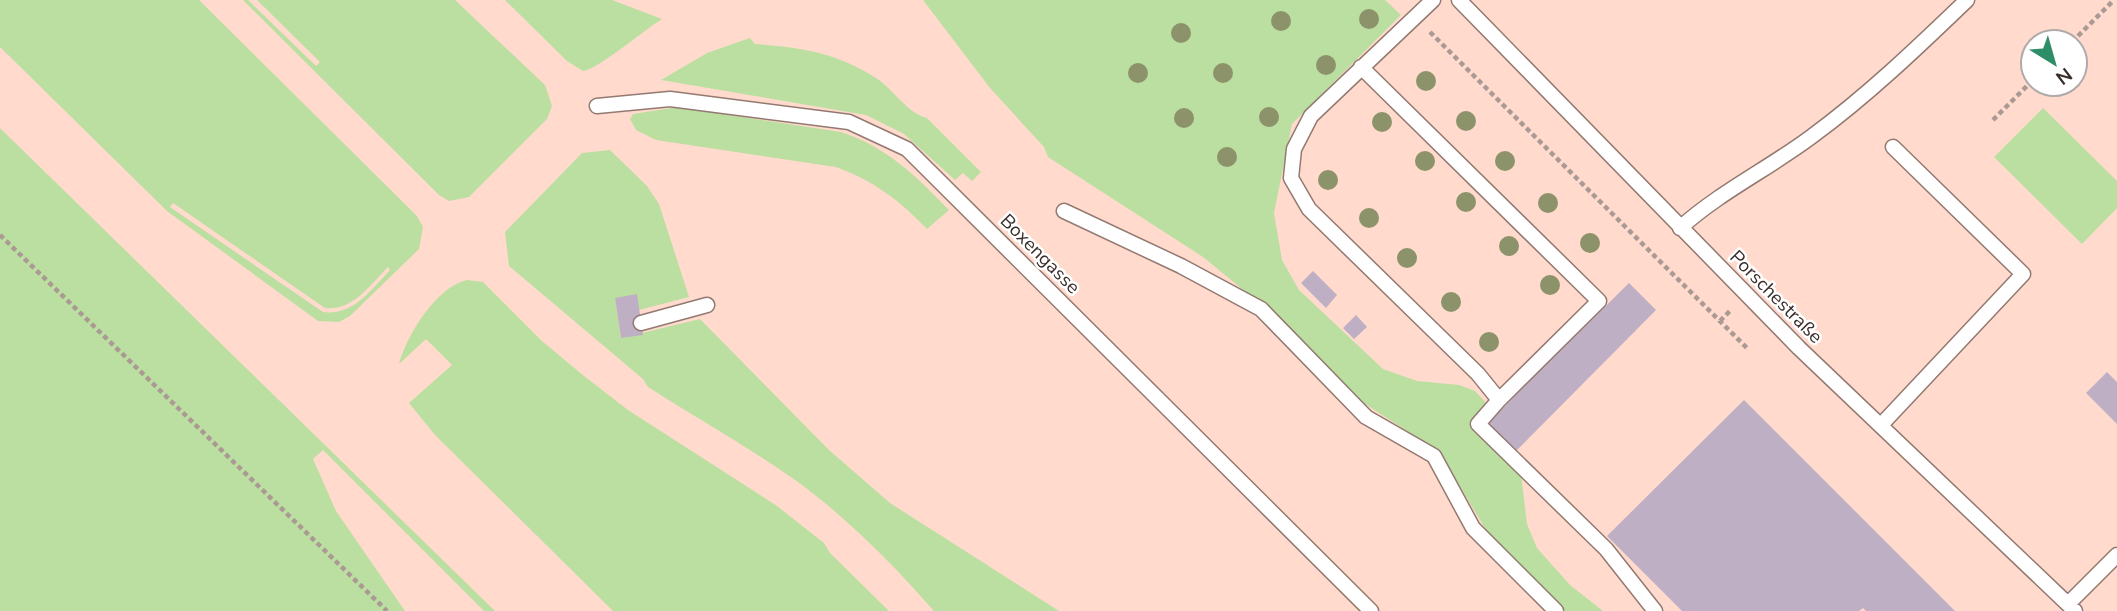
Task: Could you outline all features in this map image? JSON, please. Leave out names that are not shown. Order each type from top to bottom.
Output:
[{"type":"lane","points":[[1433,0],[1311,116],[1294,149],[1291,178],[1309,209],[1478,374],[1499,400]]},
{"type":"lane","name":"Porschestraße","points":[[1459,0],[1680,228],[2072,608]]},
{"type":"lane","points":[[1680,228],[1705,205],[1821,130],[1890,74],[1967,0]]},
{"type":"lane","points":[[1361,67],[1600,301],[1478,424],[1606,549],[1641,597],[1656,611]]},
{"type":"lane","name":"Boxengasse","points":[[597,106],[670,99],[849,122],[907,149],[1371,611]]},
{"type":"lane","points":[[1881,425],[2023,274],[1893,147]]},
{"type":"lane","points":[[1064,211],[1181,265],[1261,309],[1366,417],[1434,456],[1473,527],[1556,611]]},
{"type":"lane","points":[[641,323],[707,305]]},
{"type":"lane","points":[[2072,608],[2117,555]]},
{"type":"path","points":[[2086,28],[2114,0]]},
{"type":"path","points":[[1415,17],[1749,350]]},
{"type":"path","points":[[1993,120],[2019,94]]},
{"type":"path","points":[[0,235],[387,611]]},
{"type":"shaded area","points":[[0,0],[2117,0],[2117,611],[373,611],[0,249]]},
{"type":"green space","points":[[0,0],[199,0],[417,216],[423,227],[419,249],[350,316],[339,322],[318,321],[167,211],[0,47]],"holes":[[[173,203],[325,308],[335,308],[352,301],[368,289],[388,267],[390,270],[352,306],[334,312],[323,312],[170,207]]]},
{"type":"green space","points":[[243,0],[248,0],[316,66],[320,62],[257,0],[455,0],[545,85],[552,106],[547,119],[469,197],[449,201],[439,195]]},
{"type":"green space","points":[[505,0],[612,0],[662,19],[609,57],[583,71],[567,61]]},
{"type":"green space","points":[[923,0],[1385,0],[1401,15],[1292,124],[1274,213],[1282,260],[1299,290],[1383,369],[1417,381],[1459,385],[1475,391],[1489,406],[1503,425],[1520,465],[1527,524],[1537,548],[1570,585],[1603,611],[1565,611],[1488,533],[1450,470],[1427,444],[1356,398],[1264,307],[1203,257],[1048,157],[1044,147],[990,88]]},
{"type":"green space","points":[[750,38],[755,44],[818,53],[862,69],[882,83],[913,112],[927,118],[981,172],[972,181],[963,173],[955,180],[904,134],[866,115],[661,80],[707,53]]},
{"type":"green space","points":[[678,107],[841,132],[857,138],[900,164],[949,210],[927,229],[885,192],[836,167],[656,140],[636,130],[630,119],[633,114]]},
{"type":"green space","points":[[2043,108],[2117,181],[2117,208],[2082,244],[1994,157]]},
{"type":"green space","points":[[0,128],[495,611],[484,611],[323,450],[313,459],[336,511],[405,611],[0,611]]},
{"type":"green space","points":[[610,150],[647,186],[659,204],[689,297],[639,310],[637,295],[615,298],[621,338],[700,319],[829,450],[890,503],[1059,611],[934,611],[869,543],[817,496],[761,457],[648,387],[643,379],[509,266],[505,232],[582,153]]},
{"type":"green space","points":[[467,280],[483,282],[542,341],[628,410],[777,506],[824,543],[830,553],[889,611],[613,611],[435,435],[409,403],[452,365],[426,339],[399,364],[403,352],[424,314],[434,302],[456,284]]},
{"type":"building","points":[[1313,271],[1337,295],[1326,308],[1301,283]]},
{"type":"building","points":[[1629,283],[1656,310],[1516,451],[1488,423]]},
{"type":"building","points":[[637,294],[643,335],[621,338],[615,298]]},
{"type":"building","points":[[1356,315],[1367,327],[1354,339],[1343,328]]},
{"type":"building","points":[[2107,372],[2117,382],[2117,424],[2086,393]]},
{"type":"building","points":[[1744,400],[1955,611],[1866,611],[1863,608],[1859,611],[1682,611],[1607,536]]}]
